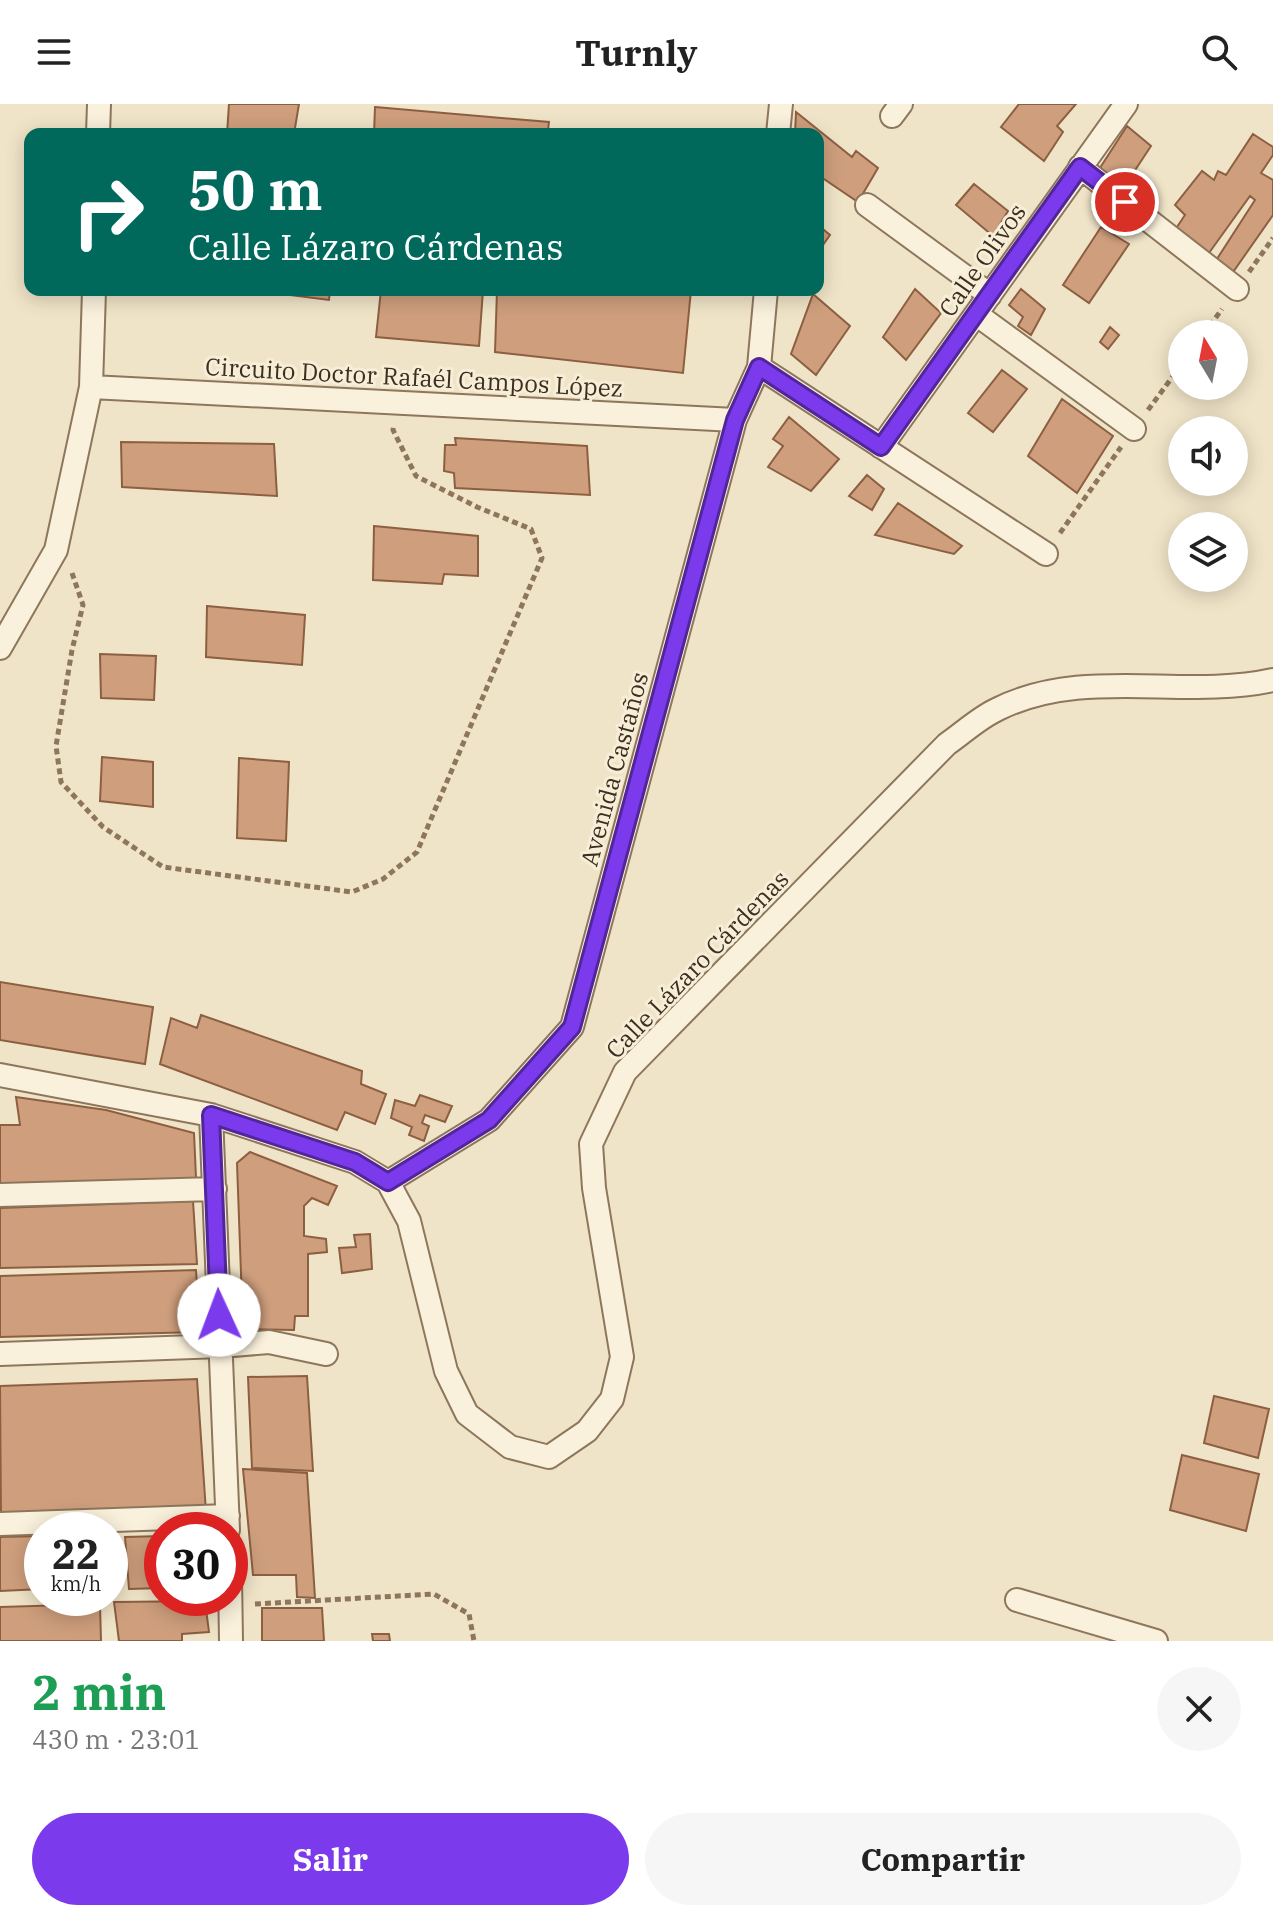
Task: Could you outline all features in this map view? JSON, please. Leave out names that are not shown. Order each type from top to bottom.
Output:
[{"type":"street","points":[[98,128],[99,104]]},
{"type":"street","points":[[779,128],[781,104]]},
{"type":"street","name":"Calle Olivos","points":[[881,447],[1126,104]]},
{"type":"street","points":[[1080,167],[1237,289]]},
{"type":"street","points":[[867,205],[990,295]]},
{"type":"street","points":[[0,648],[56,550],[91,387],[94,296]]},
{"type":"street","name":"Avenida Castaños","points":[[388,1182],[489,1120],[572,1027],[735,420],[759,367],[765,296]]},
{"type":"street","points":[[976,314],[1134,429]]},
{"type":"street","points":[[759,367],[1046,554]]},
{"type":"street","name":"Circuito Doctor Rafaél Campos López","points":[[91,387],[735,420]]},
{"type":"street","name":"Calle Lázaro Cárdenas","points":[[388,1182],[409,1221],[446,1371],[467,1414],[510,1447],[549,1457],[587,1431],[612,1399],[622,1357],[594,1188],[591,1144],[625,1072],[947,744],[997,709],[1044,693],[1101,686],[1241,687],[1273,680]]},
{"type":"street","points":[[0,1075],[211,1115],[355,1162],[388,1182]]},
{"type":"street","points":[[211,1115],[228,1512]]},
{"type":"street","points":[[0,1195],[215,1189]]},
{"type":"street","points":[[0,1354],[269,1342],[326,1354]]},
{"type":"street","points":[[0,1524],[144,1523]]},
{"type":"street","points":[[1017,1600],[1156,1641]]},
{"type":"street","points":[[231,1616],[231,1641]]},
{"type":"path","points":[[1046,554],[1168,383]]},
{"type":"path","points":[[56,550],[69,564],[83,605],[56,746],[61,782],[103,827],[163,867],[352,892],[383,879],[417,852],[542,558],[531,529],[477,507],[416,476],[393,430],[395,402]]},
{"type":"path","points":[[248,1605],[434,1594],[469,1614],[474,1641]]},
{"type":"building","points":[[229,104],[299,104],[295,128],[227,128]]},
{"type":"building","points":[[1019,104],[1076,104],[1057,126],[1063,132],[1044,161],[1001,127]]},
{"type":"building","points":[[375,107],[549,122],[548,128],[374,128]]},
{"type":"building","points":[[796,112],[816,128],[795,128]]},
{"type":"building","points":[[1127,126],[1151,146],[1122,190],[1098,171]]},
{"type":"building","points":[[824,134],[852,157],[856,151],[878,168],[858,202],[824,179]]},
{"type":"building","points":[[1253,134],[1273,147],[1273,155],[1261,173],[1273,180],[1273,215],[1231,275],[1215,262],[1255,200],[1250,196],[1209,253],[1175,230],[1185,215],[1175,205],[1202,171],[1214,180],[1218,171],[1226,175]]},
{"type":"building","points":[[974,184],[1008,211],[993,236],[956,205]]},
{"type":"building","points":[[1101,227],[1129,244],[1089,303],[1063,285]]},
{"type":"building","points":[[824,230],[830,235],[824,244]]},
{"type":"building","points":[[915,289],[941,313],[906,360],[883,337]]},
{"type":"building","points":[[1021,289],[1045,309],[1031,335],[1018,326],[1023,317],[1009,305]]},
{"type":"building","points":[[297,296],[329,296],[329,300]]},
{"type":"building","points":[[380,296],[483,296],[479,346],[376,337]]},
{"type":"building","points":[[497,296],[690,296],[683,373],[495,352]]},
{"type":"building","points":[[812,296],[850,326],[816,375],[791,354]]},
{"type":"building","points":[[1110,327],[1119,335],[1108,349],[1100,342]]},
{"type":"building","points":[[1002,370],[1027,389],[993,432],[968,413]]},
{"type":"building","points":[[1062,399],[1113,436],[1077,493],[1028,456]]},
{"type":"building","points":[[789,417],[839,459],[811,491],[768,467],[783,446],[773,439]]},
{"type":"building","points":[[455,438],[587,446],[590,495],[455,488],[454,473],[444,471],[445,445],[456,445]]},
{"type":"building","points":[[121,442],[274,444],[277,496],[122,487]]},
{"type":"building","points":[[867,475],[884,489],[872,510],[849,496]]},
{"type":"building","points":[[898,503],[962,546],[954,554],[875,535]]},
{"type":"building","points":[[374,526],[478,536],[478,576],[444,574],[442,584],[373,580]]},
{"type":"building","points":[[207,606],[305,615],[302,665],[206,657]]},
{"type":"building","points":[[100,654],[156,656],[154,700],[101,698]]},
{"type":"building","points":[[102,757],[153,762],[153,807],[100,801]]},
{"type":"building","points":[[239,758],[289,762],[286,841],[237,838]]},
{"type":"building","points":[[0,982],[153,1007],[145,1064],[0,1040]]},
{"type":"building","points":[[201,1015],[362,1071],[361,1084],[386,1094],[375,1124],[345,1112],[337,1130],[160,1064],[171,1018],[197,1028]]},
{"type":"building","points":[[420,1095],[452,1106],[445,1122],[425,1115],[422,1123],[429,1126],[424,1141],[409,1135],[412,1127],[391,1118],[395,1100],[415,1106]]},
{"type":"building","points":[[16,1097],[106,1110],[194,1133],[196,1178],[0,1187],[0,1125],[20,1125]]},
{"type":"building","points":[[250,1152],[337,1186],[328,1205],[312,1198],[304,1206],[304,1236],[326,1239],[327,1252],[308,1254],[308,1316],[295,1316],[294,1330],[243,1329],[237,1163]]},
{"type":"building","points":[[193,1201],[197,1264],[0,1268],[0,1208]]},
{"type":"building","points":[[370,1234],[372,1269],[342,1273],[339,1248],[356,1247],[354,1235]]},
{"type":"building","points":[[196,1270],[200,1332],[0,1337],[0,1276]]},
{"type":"building","points":[[307,1376],[313,1471],[252,1468],[248,1377]]},
{"type":"building","points":[[197,1379],[206,1512],[24,1512],[24,1517],[1,1518],[0,1386]]},
{"type":"building","points":[[1214,1396],[1269,1409],[1258,1458],[1204,1443]]},
{"type":"building","points":[[1182,1455],[1259,1474],[1246,1531],[1170,1510]]},
{"type":"building","points":[[243,1469],[307,1473],[315,1598],[297,1597],[296,1575],[253,1575]]},
{"type":"building","points":[[24,1536],[24,1590],[0,1591],[0,1537]]},
{"type":"building","points":[[144,1536],[144,1589],[129,1589],[128,1537]]},
{"type":"building","points":[[128,1602],[144,1602],[144,1616],[207,1616],[209,1632],[182,1634],[182,1641],[119,1641],[116,1616],[128,1616]]},
{"type":"building","points":[[24,1606],[24,1616],[100,1616],[101,1641],[0,1641],[0,1607]]},
{"type":"building","points":[[262,1608],[322,1608],[324,1641],[262,1641]]},
{"type":"building","points":[[372,1634],[389,1634],[390,1641],[373,1641]]},
{"type":"route","points":[[219,1315],[211,1115],[355,1162],[388,1182],[489,1120],[572,1027],[735,420],[759,367],[881,447],[1080,167],[1125,202]]}]
